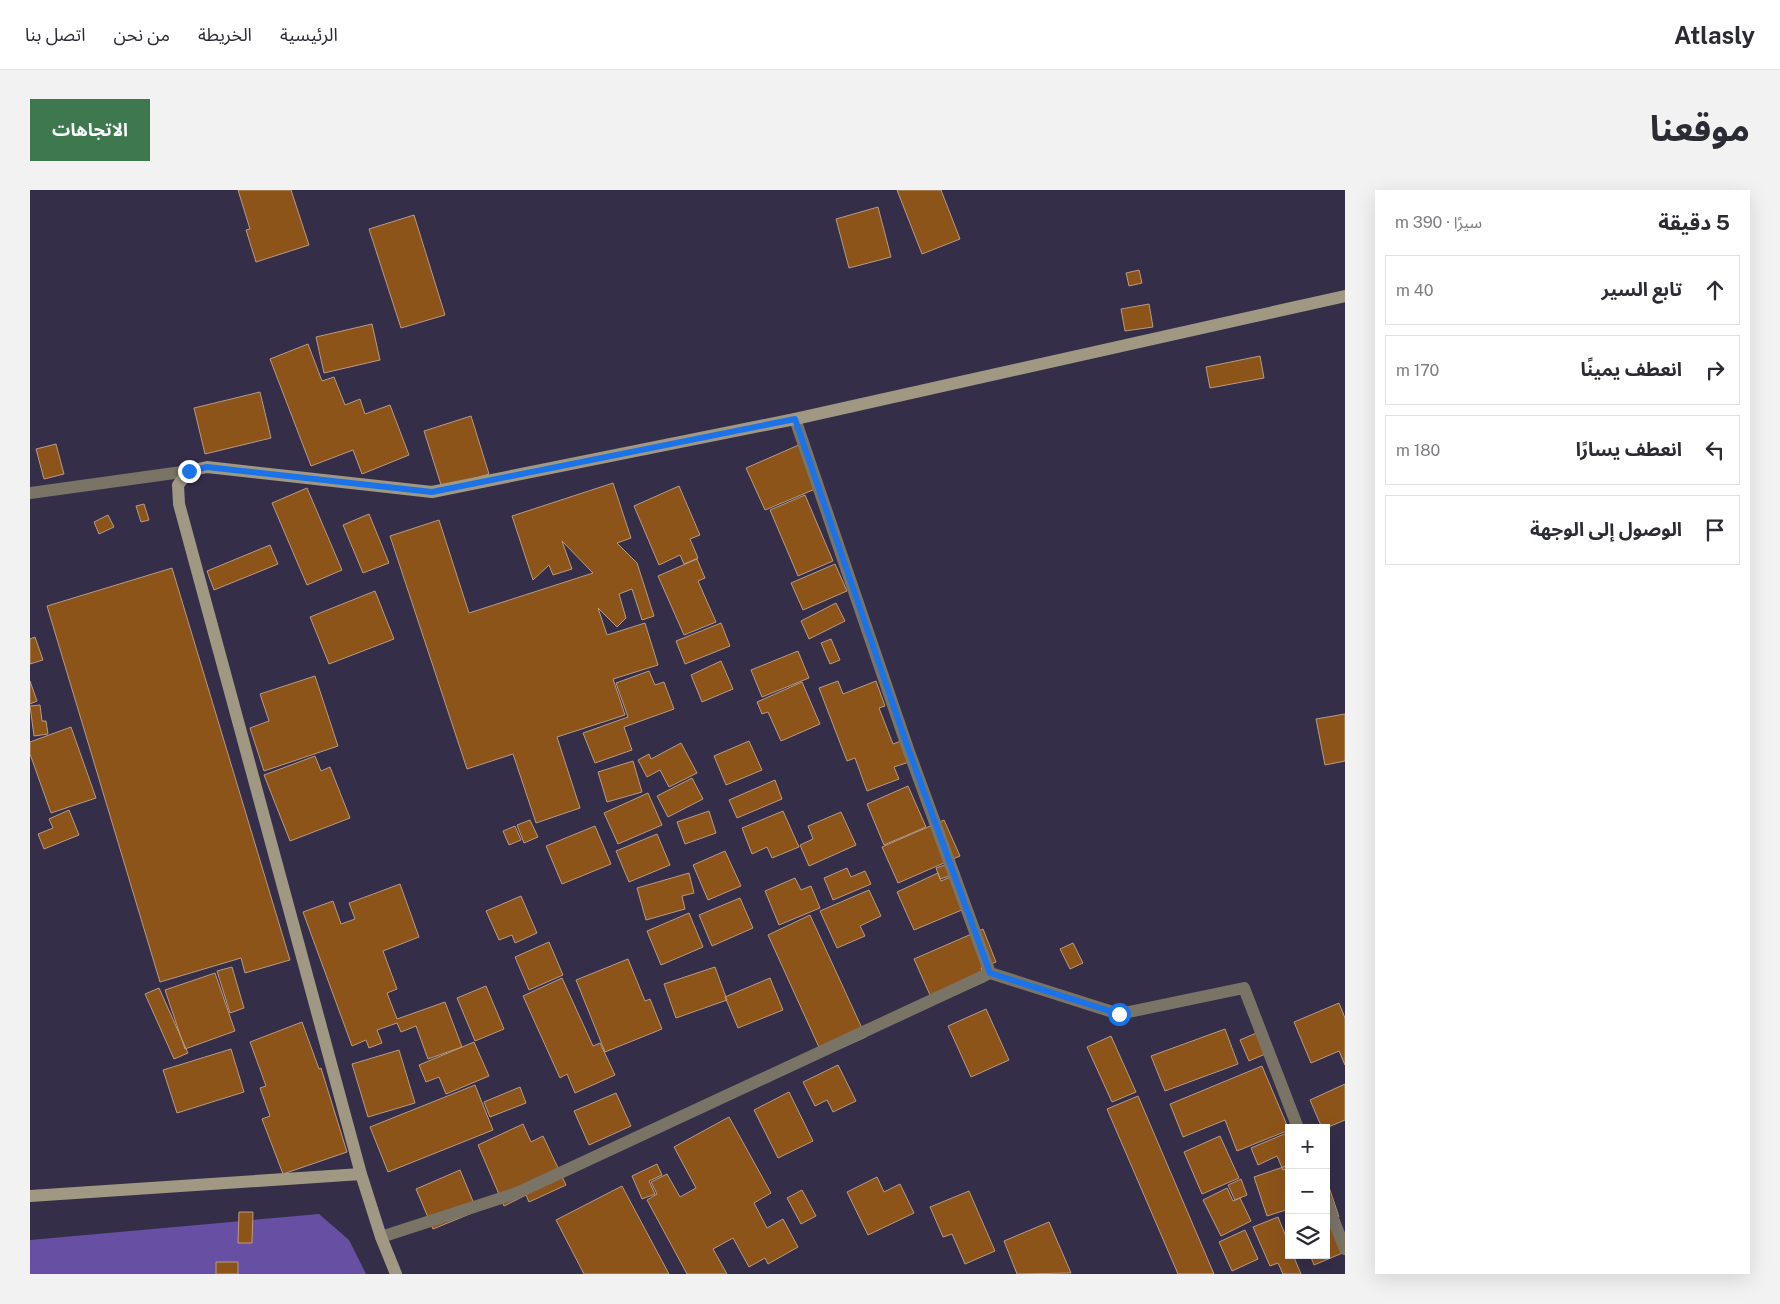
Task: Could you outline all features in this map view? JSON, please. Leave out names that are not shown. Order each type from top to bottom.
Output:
[{"type":"street","points":[[30,492],[207,467],[432,492],[795,419],[1345,296]]},
{"type":"street","points":[[795,419],[908,748],[990,973]]},
{"type":"street","points":[[189,471],[178,485],[179,504],[361,1174],[381,1237],[396,1274]]},
{"type":"street","points":[[381,1237],[517,1194],[990,973],[1119,1014],[1244,988],[1296,1124]]},
{"type":"street","points":[[30,1196],[361,1174]]},
{"type":"street","points":[[1330,1211],[1345,1249]]},
{"type":"shaded area","points":[[319,1214],[349,1240],[366,1274],[30,1274],[30,1240]]},
{"type":"building","points":[[238,190],[291,190],[309,245],[256,262],[246,230],[250,229]]},
{"type":"building","points":[[897,190],[941,190],[960,239],[922,254]]},
{"type":"building","points":[[878,207],[891,257],[849,268],[836,219]]},
{"type":"building","points":[[414,215],[445,315],[401,328],[369,229]]},
{"type":"building","points":[[1139,270],[1142,283],[1129,286],[1126,273]]},
{"type":"building","points":[[1149,304],[1153,327],[1125,331],[1121,309]]},
{"type":"building","points":[[372,324],[380,360],[324,373],[316,337]]},
{"type":"building","points":[[308,344],[322,381],[334,377],[345,405],[360,399],[365,414],[390,405],[409,455],[362,474],[353,450],[311,466],[270,359]]},
{"type":"building","points":[[1260,356],[1264,378],[1210,388],[1206,367]]},
{"type":"building","points":[[260,392],[271,438],[205,454],[194,408]]},
{"type":"building","points":[[471,416],[489,474],[442,488],[424,431]]},
{"type":"building","points":[[56,444],[64,474],[44,479],[36,449]]},
{"type":"building","points":[[801,444],[820,487],[765,510],[746,468]]},
{"type":"building","points":[[613,483],[631,538],[617,543],[637,563],[654,616],[642,620],[632,589],[619,594],[626,618],[617,627],[598,608],[607,635],[645,623],[658,665],[613,679],[625,715],[557,737],[580,808],[536,823],[513,754],[467,769],[390,536],[439,520],[469,613],[593,573],[562,541],[572,569],[553,575],[549,565],[533,580],[512,516]]},
{"type":"building","points":[[679,486],[700,535],[690,539],[698,558],[684,564],[680,555],[659,565],[634,506]]},
{"type":"building","points":[[307,488],[342,570],[307,585],[272,503]]},
{"type":"building","points":[[805,495],[833,561],[798,576],[770,510]]},
{"type":"building","points":[[144,504],[149,520],[141,522],[136,506]]},
{"type":"building","points":[[369,514],[389,563],[363,573],[343,525]]},
{"type":"building","points":[[108,515],[114,527],[99,534],[94,522]]},
{"type":"building","points":[[270,545],[278,564],[214,590],[207,571]]},
{"type":"building","points":[[697,559],[705,578],[698,581],[716,622],[684,635],[658,576]]},
{"type":"building","points":[[835,564],[847,591],[803,610],[791,583]]},
{"type":"building","points":[[172,568],[290,960],[245,973],[241,958],[160,982],[47,606]]},
{"type":"building","points":[[375,591],[394,639],[329,664],[310,617]]},
{"type":"building","points":[[836,603],[845,621],[809,639],[801,621]]},
{"type":"building","points":[[721,623],[730,646],[685,664],[676,641]]},
{"type":"building","points":[[35,637],[43,660],[30,664],[30,639]]},
{"type":"building","points":[[831,639],[840,660],[830,664],[821,643]]},
{"type":"building","points":[[798,651],[809,678],[762,697],[751,670]]},
{"type":"building","points":[[721,661],[733,689],[702,702],[691,675]]},
{"type":"building","points":[[649,671],[655,685],[664,682],[674,709],[624,727],[632,750],[595,763],[583,733],[628,717],[616,683]]},
{"type":"building","points":[[315,676],[338,746],[264,771],[250,728],[269,721],[260,694]]},
{"type":"building","points":[[30,681],[37,701],[30,704]]},
{"type":"building","points":[[838,681],[843,694],[876,681],[885,706],[879,708],[893,744],[901,741],[909,762],[894,767],[899,779],[867,791],[855,758],[847,761],[819,688]]},
{"type":"building","points":[[802,682],[820,724],[781,741],[768,712],[762,714],[757,702]]},
{"type":"building","points":[[40,705],[42,721],[46,721],[48,734],[34,736],[30,706]]},
{"type":"building","points":[[1345,714],[1345,761],[1325,765],[1316,719]]},
{"type":"building","points":[[71,727],[96,798],[51,813],[30,754],[30,742]]},
{"type":"building","points":[[749,741],[762,770],[726,785],[714,756]]},
{"type":"building","points":[[681,743],[697,773],[669,787],[660,770],[647,777],[638,760],[649,754],[651,759]]},
{"type":"building","points":[[315,756],[321,771],[330,767],[350,818],[290,841],[264,775]]},
{"type":"building","points":[[633,761],[642,792],[607,802],[598,772]]},
{"type":"building","points":[[692,778],[703,799],[668,817],[657,796]]},
{"type":"building","points":[[775,780],[782,799],[737,818],[729,800]]},
{"type":"building","points":[[908,786],[926,827],[884,845],[867,804]]},
{"type":"building","points":[[648,793],[662,825],[618,844],[604,813]]},
{"type":"building","points":[[69,810],[79,835],[44,849],[38,834],[53,828],[49,819]]},
{"type":"building","points":[[709,811],[716,833],[685,844],[677,822]]},
{"type":"building","points":[[783,811],[799,847],[772,858],[767,847],[752,854],[742,828]]},
{"type":"building","points":[[841,812],[856,845],[809,866],[800,845],[813,839],[808,826]]},
{"type":"building","points":[[530,820],[538,837],[524,843],[517,825]]},
{"type":"building","points":[[944,820],[960,856],[898,883],[882,847]]},
{"type":"building","points":[[515,826],[521,840],[509,845],[503,831]]},
{"type":"building","points":[[595,826],[611,864],[562,884],[546,846]]},
{"type":"building","points":[[657,834],[670,865],[629,882],[616,851]]},
{"type":"building","points":[[725,851],[741,886],[708,900],[693,865]]},
{"type":"building","points":[[954,862],[959,873],[940,879],[936,868]]},
{"type":"building","points":[[847,868],[851,877],[865,871],[871,884],[833,900],[824,878]]},
{"type":"building","points":[[689,873],[694,893],[682,896],[685,909],[646,920],[637,888]]},
{"type":"building","points":[[938,873],[941,881],[955,875],[969,907],[914,930],[897,892]]},
{"type":"building","points":[[795,878],[801,890],[811,886],[820,908],[779,925],[765,891]]},
{"type":"building","points":[[400,884],[419,937],[383,951],[397,989],[387,993],[397,1019],[445,1002],[462,1047],[428,1059],[416,1026],[401,1032],[397,1023],[377,1030],[382,1043],[369,1048],[366,1040],[352,1046],[303,912],[333,901],[341,924],[355,919],[349,903]]},
{"type":"building","points":[[869,890],[881,916],[860,926],[865,936],[837,948],[820,911]]},
{"type":"building","points":[[521,896],[537,933],[515,943],[512,935],[499,940],[486,911]]},
{"type":"building","points":[[740,898],[753,928],[712,946],[699,915]]},
{"type":"building","points":[[689,913],[703,947],[661,965],[647,931]]},
{"type":"building","points":[[810,915],[866,1037],[823,1056],[768,935]]},
{"type":"building","points":[[983,929],[996,962],[981,968],[986,981],[934,1004],[914,959]]},
{"type":"building","points":[[549,942],[563,975],[529,990],[515,957]]},
{"type":"building","points":[[1073,943],[1083,963],[1070,969],[1060,949]]},
{"type":"building","points":[[628,959],[645,1001],[650,999],[662,1029],[605,1052],[576,980]]},
{"type":"building","points":[[232,967],[244,1008],[230,1013],[217,971]]},
{"type":"building","points":[[715,967],[727,1000],[676,1018],[664,984]]},
{"type":"building","points":[[215,973],[235,1031],[185,1049],[165,990]]},
{"type":"building","points":[[562,978],[593,1046],[600,1043],[615,1075],[575,1093],[567,1074],[560,1078],[523,996]]},
{"type":"building","points":[[770,978],[783,1010],[738,1028],[725,997]]},
{"type":"building","points":[[486,986],[504,1029],[475,1041],[457,998]]},
{"type":"building","points":[[159,988],[188,1053],[174,1059],[145,994]]},
{"type":"building","points":[[1339,1003],[1345,1018],[1345,1065],[1339,1051],[1311,1063],[1294,1022]]},
{"type":"building","points":[[986,1009],[1009,1060],[971,1077],[948,1026]]},
{"type":"building","points":[[302,1022],[319,1069],[321,1068],[347,1152],[283,1174],[262,1119],[270,1116],[260,1088],[266,1086],[250,1042]]},
{"type":"building","points":[[1225,1029],[1238,1064],[1165,1091],[1151,1056]]},
{"type":"building","points":[[1261,1031],[1270,1052],[1249,1061],[1240,1040]]},
{"type":"building","points":[[1111,1036],[1136,1092],[1112,1102],[1087,1047]]},
{"type":"building","points":[[474,1042],[489,1076],[446,1094],[439,1077],[426,1082],[419,1065]]},
{"type":"building","points":[[231,1049],[244,1092],[177,1113],[163,1070]]},
{"type":"building","points":[[399,1050],[415,1103],[368,1117],[352,1064]]},
{"type":"building","points":[[838,1065],[856,1101],[833,1112],[827,1100],[815,1106],[803,1082]]},
{"type":"building","points":[[1262,1066],[1286,1124],[1285,1132],[1237,1151],[1225,1120],[1183,1137],[1170,1104]]},
{"type":"building","points":[[1345,1084],[1345,1120],[1330,1126],[1330,1124],[1320,1124],[1310,1100]]},
{"type":"building","points":[[475,1085],[493,1130],[388,1172],[370,1127]]},
{"type":"building","points":[[520,1087],[526,1103],[490,1117],[484,1102]]},
{"type":"building","points":[[789,1092],[813,1141],[778,1158],[754,1110]]},
{"type":"building","points":[[616,1093],[631,1126],[589,1145],[574,1111]]},
{"type":"building","points":[[1138,1096],[1214,1274],[1178,1274],[1107,1109]]},
{"type":"building","points":[[729,1117],[771,1193],[754,1203],[767,1228],[783,1219],[798,1247],[768,1264],[765,1258],[749,1267],[733,1238],[713,1249],[727,1274],[687,1274],[647,1200],[657,1194],[651,1182],[667,1174],[680,1197],[696,1188],[674,1147]]},
{"type":"building","points":[[523,1124],[531,1142],[543,1136],[566,1185],[529,1202],[526,1195],[504,1206],[478,1145]]},
{"type":"building","points":[[1285,1134],[1285,1169],[1283,1170],[1277,1156],[1258,1165],[1251,1148]]},
{"type":"building","points":[[1220,1136],[1239,1178],[1202,1194],[1184,1152]]},
{"type":"building","points":[[657,1164],[662,1175],[649,1181],[655,1194],[642,1199],[632,1176]]},
{"type":"building","points":[[1285,1166],[1285,1210],[1267,1216],[1254,1177]]},
{"type":"building","points":[[460,1170],[477,1211],[433,1229],[416,1189]]},
{"type":"building","points":[[877,1177],[884,1192],[900,1184],[914,1213],[868,1235],[847,1192]]},
{"type":"building","points":[[1241,1179],[1247,1195],[1235,1200],[1228,1185]]},
{"type":"building","points":[[622,1186],[669,1274],[584,1274],[556,1220]]},
{"type":"building","points":[[1227,1188],[1233,1201],[1240,1198],[1251,1221],[1221,1236],[1203,1200]]},
{"type":"building","points":[[802,1190],[816,1216],[801,1224],[787,1198]]},
{"type":"building","points":[[1330,1190],[1339,1217],[1330,1220]]},
{"type":"building","points":[[969,1191],[995,1251],[965,1264],[952,1234],[943,1237],[930,1207]]},
{"type":"building","points":[[239,1212],[253,1212],[252,1243],[238,1243]]},
{"type":"building","points":[[1278,1217],[1285,1234],[1285,1259],[1295,1259],[1301,1274],[1283,1274],[1278,1263],[1270,1266],[1253,1227]]},
{"type":"building","points":[[1049,1222],[1071,1273],[1017,1274],[1004,1241]]},
{"type":"building","points":[[1337,1224],[1345,1252],[1330,1258],[1330,1227]]},
{"type":"building","points":[[1245,1230],[1258,1259],[1232,1271],[1219,1242]]},
{"type":"building","points":[[1312,1259],[1328,1259],[1314,1265]]},
{"type":"building","points":[[216,1262],[238,1262],[238,1274],[216,1274]]},
{"type":"route","points":[[189,471],[207,467],[432,492],[795,419],[908,748],[990,973],[1119,1014]]}]
